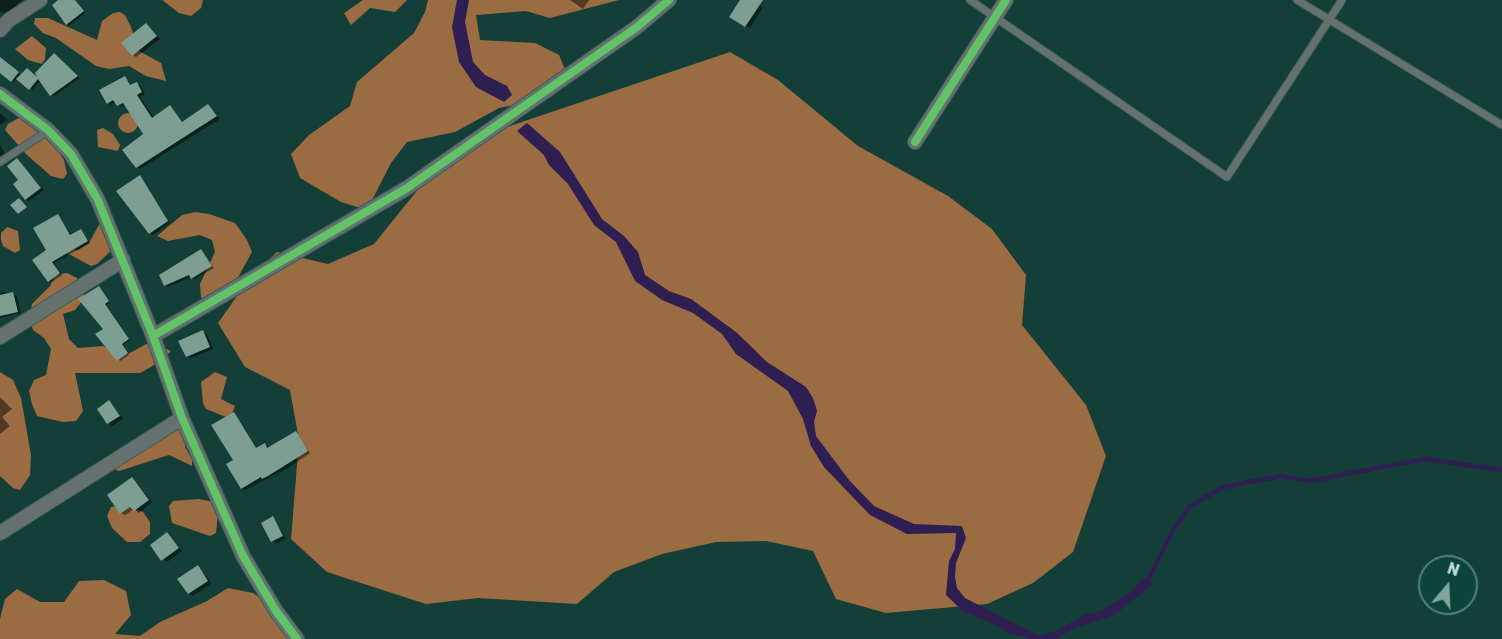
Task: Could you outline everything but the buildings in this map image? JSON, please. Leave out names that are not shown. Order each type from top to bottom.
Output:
[{"type":"street","points":[[0,30],[9,20],[40,0]]},
{"type":"street","points":[[153,336],[407,188],[637,27],[669,0]]},
{"type":"street","points":[[915,142],[1006,0]]},
{"type":"street","points":[[0,94],[48,130],[71,154],[98,200],[153,336],[182,418],[243,556],[276,611],[297,639]]},
{"type":"street","points":[[0,337],[123,260]]},
{"type":"street","points":[[0,533],[182,418]]},
{"type":"lane","points":[[970,0],[1227,177],[1342,0]]},
{"type":"lane","points":[[1298,0],[1502,125]]},
{"type":"lane","points":[[0,162],[48,130]]},
{"type":"shaded area","points":[[162,0],[203,0],[201,8],[191,16],[179,13]]},
{"type":"shaded area","points":[[363,0],[407,0],[395,12],[370,8],[351,25],[344,13]]},
{"type":"shaded area","points":[[428,0],[619,0],[550,18],[526,11],[476,15],[480,40],[535,43],[559,55],[570,81],[550,98],[499,108],[455,132],[407,142],[391,163],[367,210],[341,202],[300,178],[291,154],[309,135],[350,106],[357,82],[414,33],[425,12]]},
{"type":"shaded area","points":[[457,0],[469,0],[465,22],[473,62],[485,75],[507,86],[512,95],[504,102],[476,87],[459,62],[452,27]]},
{"type":"shaded area","points":[[120,12],[125,15],[131,27],[139,51],[161,63],[166,81],[146,76],[129,66],[109,69],[96,66],[56,38],[43,33],[34,24],[35,18],[48,18],[97,40],[102,21],[113,13]]},
{"type":"shaded area","points":[[32,36],[46,48],[42,64],[28,60],[15,49]]},
{"type":"shaded area","points":[[730,52],[778,80],[858,146],[948,196],[992,229],[1026,275],[1022,325],[1086,405],[1106,456],[1073,552],[1033,583],[987,604],[886,613],[836,599],[813,551],[766,541],[716,542],[662,554],[614,572],[577,604],[478,598],[426,604],[327,572],[291,539],[299,440],[290,390],[245,367],[218,323],[249,279],[277,252],[328,264],[374,244],[440,162],[483,135]]},
{"type":"shaded area","points":[[128,113],[135,116],[138,123],[135,130],[128,133],[121,130],[118,123],[121,116]]},
{"type":"shaded area","points":[[26,114],[44,129],[64,160],[67,174],[63,179],[51,176],[27,155],[5,130],[8,124]]},
{"type":"shaded area","points":[[527,123],[560,152],[602,219],[624,236],[638,252],[645,275],[669,291],[691,299],[736,332],[767,362],[806,387],[817,411],[814,422],[816,436],[849,480],[874,506],[914,524],[962,526],[966,538],[956,563],[955,577],[957,588],[965,598],[1039,636],[1058,630],[1086,614],[1101,611],[1133,590],[1144,577],[1154,584],[1114,615],[1072,629],[1056,639],[1031,639],[1007,633],[996,625],[964,612],[946,595],[949,561],[955,549],[956,533],[907,534],[870,515],[824,467],[811,446],[803,419],[788,391],[736,354],[722,334],[693,313],[662,300],[635,281],[616,242],[594,225],[568,184],[549,165],[544,155],[517,131]]},
{"type":"shaded area","points":[[103,128],[113,134],[120,145],[118,151],[98,147],[97,130]]},
{"type":"shaded area","points":[[195,212],[235,223],[252,252],[236,281],[206,302],[201,297],[200,284],[215,252],[212,240],[200,235],[168,241],[157,236],[182,215]]},
{"type":"shaded area","points":[[101,221],[111,251],[97,264],[91,266],[67,253],[72,249],[78,250],[89,243]]},
{"type":"shaded area","points":[[7,227],[18,231],[20,250],[15,253],[3,246],[1,240],[1,233]]},
{"type":"shaded area","points":[[67,273],[77,278],[85,288],[83,300],[75,310],[63,314],[69,339],[78,348],[103,346],[128,354],[150,342],[171,351],[163,360],[140,373],[75,373],[83,411],[76,421],[63,422],[37,416],[32,404],[29,391],[34,380],[46,375],[51,349],[44,338],[33,330],[29,318],[32,304],[50,286],[55,275]]},
{"type":"shaded area","points":[[0,372],[13,380],[21,398],[31,455],[30,475],[20,490],[13,488],[0,476]]},
{"type":"shaded area","points":[[215,372],[227,377],[221,399],[235,406],[232,414],[226,417],[206,409],[203,403],[201,382]]},
{"type":"shaded area","points":[[170,424],[182,429],[186,434],[185,447],[192,459],[192,466],[169,455],[119,471],[109,467]]},
{"type":"shaded area","points":[[199,499],[213,502],[218,514],[216,533],[210,536],[172,523],[169,506],[173,501]]},
{"type":"shaded area","points":[[124,505],[143,512],[150,522],[150,534],[140,542],[127,542],[112,528],[107,516],[111,507]]},
{"type":"shaded area","points":[[104,580],[126,591],[131,615],[115,634],[140,636],[160,622],[207,601],[228,588],[253,593],[274,607],[294,624],[304,639],[0,639],[0,619],[5,599],[17,589],[40,602],[64,602],[79,581]]},
{"type":"waterway","points":[[1146,584],[1172,532],[1190,506],[1223,487],[1281,476],[1310,481],[1425,459],[1502,470]]},
{"type":"cycle path","points":[[153,336],[407,188],[637,27],[669,0]]},
{"type":"cycle path","points":[[915,142],[1006,0]]},
{"type":"cycle path","points":[[0,94],[48,130],[71,154],[98,200],[153,336],[182,418],[243,556],[276,611],[297,639]]}]
